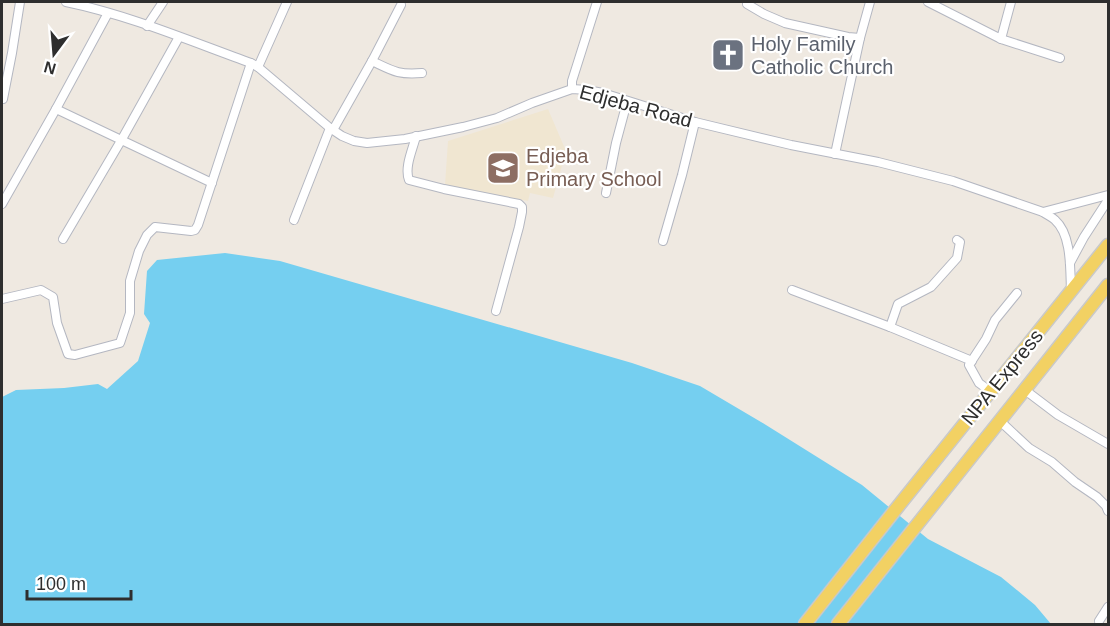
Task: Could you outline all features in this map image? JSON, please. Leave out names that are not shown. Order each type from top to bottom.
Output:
[{"type":"main road","name":"NPA Express","points":[[805,624],[1108,245]]},
{"type":"main road","name":"NPA Express","points":[[838,624],[1108,285]]},
{"type":"street","points":[[3,99],[20,2]]},
{"type":"street","name":"Edjeba Road","points":[[66,2],[147,26],[254,65],[331,129],[354,141],[367,143],[463,127],[497,118],[572,89],[587,90],[695,122],[790,145],[878,162],[953,181],[1043,212],[1056,220],[1065,233],[1070,263],[1071,291]]},
{"type":"street","points":[[147,26],[163,2]]},
{"type":"street","points":[[2,299],[41,290],[53,297],[57,323],[68,354],[75,355],[120,343],[130,313],[130,281],[147,235],[155,228],[195,230],[254,65],[287,2]]},
{"type":"street","points":[[572,89],[572,81],[597,2]]},
{"type":"street","points":[[835,154],[870,2]]},
{"type":"street","points":[[928,2],[1001,39],[1060,58]]},
{"type":"street","points":[[1001,39],[1011,2]]},
{"type":"street","points":[[747,4],[785,23],[860,38]]},
{"type":"street","points":[[294,220],[331,129],[372,61],[401,5]]},
{"type":"street","points":[[2,204],[108,13]]},
{"type":"street","points":[[63,239],[179,37]]},
{"type":"street","points":[[372,61],[406,74],[422,73]]},
{"type":"street","points":[[606,193],[627,102]]},
{"type":"street","points":[[56,109],[212,183]]},
{"type":"street","points":[[663,242],[695,122]]},
{"type":"street","points":[[416,136],[408,169],[409,180],[519,204],[522,207],[496,311]]},
{"type":"street","points":[[1043,212],[1108,195]]},
{"type":"street","points":[[1070,263],[1108,200]]},
{"type":"street","points":[[890,327],[898,304],[931,287],[956,260],[960,242],[957,240]]},
{"type":"street","points":[[792,290],[972,361]]},
{"type":"street","points":[[990,391],[979,383],[969,365],[986,339],[994,320],[1017,293]]},
{"type":"street","points":[[1024,390],[1058,415],[1108,444]]},
{"type":"street","points":[[1000,421],[1029,448],[1052,462],[1097,497],[1106,506],[1108,512]]},
{"type":"street","points":[[1099,621],[1108,607]]},
{"type":"shaded area","name":"Edjeba Primary School","points":[[548,109],[566,151],[553,198],[530,193],[528,201],[445,185],[448,141]]},
{"type":"water","points":[[225,253],[280,261],[632,363],[700,386],[862,485],[928,539],[1001,577],[1035,605],[1051,624],[2,624],[2,397],[16,390],[98,384],[107,389],[138,361],[150,323],[144,314],[147,271],[157,260]]},
{"type":"place","name":"Holy Family Catholic Church","points":[[728,55]]},
{"type":"place","name":"Edjeba Primary School","points":[[503,168]]}]
